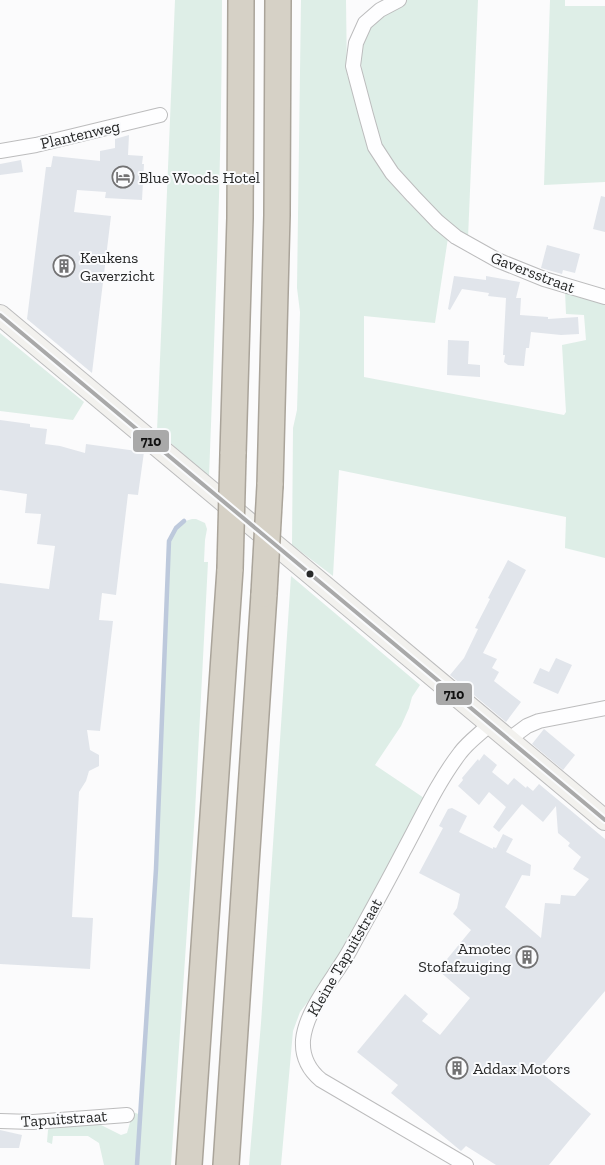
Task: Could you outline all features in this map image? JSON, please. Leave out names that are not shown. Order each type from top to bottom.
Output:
[{"type":"highway","points":[[189,1165],[230,568],[240,218],[241,0]]},
{"type":"highway","points":[[226,1165],[270,485],[277,215],[278,0]]},
{"type":"street","name":"Gaversstraat","points":[[399,0],[380,10],[364,23],[356,43],[353,66],[375,147],[392,173],[438,222],[464,242],[497,260],[544,279],[605,297]]},
{"type":"street","name":"Plantenweg","points":[[0,151],[160,115]]},
{"type":"street","points":[[0,315],[605,820]]},
{"type":"street","points":[[508,740],[527,726],[539,721],[605,708]]},
{"type":"street","name":"Kleine Tapuitstraat","points":[[466,1165],[321,1080],[314,1074],[303,1054],[303,1040],[307,1023],[315,1006],[349,952],[436,788],[461,752],[490,724]]},
{"type":"street","name":"Tapuitstraat","points":[[0,1121],[33,1122],[127,1115]]},
{"type":"shaded area","points":[[175,0],[222,0],[216,298],[209,477],[157,431]]},
{"type":"shaded area","points":[[301,0],[346,0],[347,76],[353,79],[390,180],[402,196],[422,216],[448,238],[435,323],[364,316],[364,377],[564,415],[566,412],[562,345],[586,340],[584,315],[566,314],[565,291],[605,302],[605,558],[565,548],[566,517],[339,470],[333,576],[292,545],[293,428],[297,410],[300,312],[297,288]]},
{"type":"shaded area","points":[[407,0],[478,0],[468,238],[433,211],[385,155],[376,133],[365,93],[359,49],[364,36],[375,22],[394,7]]},
{"type":"shaded area","points":[[550,0],[565,0],[565,6],[605,6],[605,182],[544,185]]},
{"type":"shaded area","points":[[0,333],[84,402],[73,420],[0,411]]},
{"type":"shaded area","points":[[192,519],[205,523],[207,529],[204,562],[208,562],[195,812],[171,1165],[104,1165],[99,1143],[88,1136],[53,1136],[52,1144],[47,1142],[48,1130],[50,1127],[97,1123],[121,1135],[127,1133],[133,1112],[141,1115],[156,869],[169,541],[173,533],[183,522]]},
{"type":"shaded area","points":[[291,576],[420,685],[412,697],[401,726],[375,765],[424,798],[335,966],[300,1012],[293,1031],[281,1165],[249,1165],[261,1023]]},
{"type":"building","name":"Keukens Gaverzicht","points":[[129,135],[128,155],[143,156],[142,200],[105,198],[106,192],[77,190],[74,212],[111,216],[92,373],[27,319],[46,167],[51,167],[53,156],[100,161],[100,151],[115,148],[115,139]]},
{"type":"building","points":[[21,160],[23,172],[0,175],[0,164]]},
{"type":"building","points":[[601,196],[605,197],[605,232],[593,229]]},
{"type":"building","points":[[547,245],[580,254],[575,273],[563,270],[562,274],[541,268]]},
{"type":"building","points":[[454,276],[486,280],[486,276],[520,282],[516,298],[521,298],[520,315],[548,317],[548,319],[578,317],[579,334],[561,335],[531,332],[529,348],[526,348],[524,366],[508,365],[504,362],[505,355],[503,355],[506,298],[488,296],[489,293],[462,289],[450,310],[448,309]]},
{"type":"building","points":[[448,340],[469,341],[468,364],[480,365],[480,377],[447,375]]},
{"type":"building","points":[[0,420],[30,424],[30,427],[47,429],[45,444],[85,453],[86,444],[144,452],[138,495],[128,494],[116,595],[102,593],[99,620],[113,621],[100,731],[87,730],[90,750],[99,755],[99,766],[89,771],[86,781],[79,792],[72,917],[93,918],[90,969],[0,964],[0,583],[49,589],[55,546],[37,544],[41,514],[25,513],[27,494],[0,490]]},
{"type":"building","points":[[508,560],[526,570],[483,653],[497,659],[492,668],[499,672],[494,681],[521,702],[506,722],[450,675],[464,658],[478,629],[475,628],[490,599],[488,598]]},
{"type":"building","points":[[556,658],[572,665],[558,694],[533,683],[540,668],[549,672]]},
{"type":"building","points":[[544,729],[575,755],[563,770],[532,744]]},
{"type":"building","points":[[484,754],[497,765],[492,772],[508,785],[514,778],[533,791],[539,784],[605,839],[605,991],[538,1070],[591,1114],[549,1165],[496,1165],[466,1146],[461,1151],[391,1093],[398,1085],[357,1052],[405,994],[428,1014],[422,1021],[440,1035],[470,998],[438,970],[471,930],[453,914],[457,908],[460,894],[419,873],[443,828],[439,826],[448,809],[452,808],[467,816],[459,832],[493,849],[493,847],[496,848],[503,834],[513,839],[506,852],[531,865],[530,876],[522,875],[505,907],[541,938],[545,903],[560,904],[561,895],[575,896],[589,879],[573,869],[581,857],[568,846],[570,843],[558,833],[556,806],[543,822],[522,804],[499,832],[493,827],[506,807],[489,792],[479,805],[458,786],[463,780],[462,778]]},
{"type":"building","points":[[0,1130],[22,1135],[19,1148],[0,1148]]},
{"type":"waterway","points":[[137,1165],[156,869],[169,541],[176,528],[184,521]]},
{"type":"transit line","name":"710","points":[[0,315],[605,820]]},
{"type":"place","name":"Blue Woods Hotel","points":[[123,177]]},
{"type":"place","name":"Keukens Gaverzicht","points":[[64,266]]},
{"type":"place","name":"Amotec Stofafzuiging","points":[[527,957]]},
{"type":"place","name":"Addax Motors","points":[[457,1068]]}]
